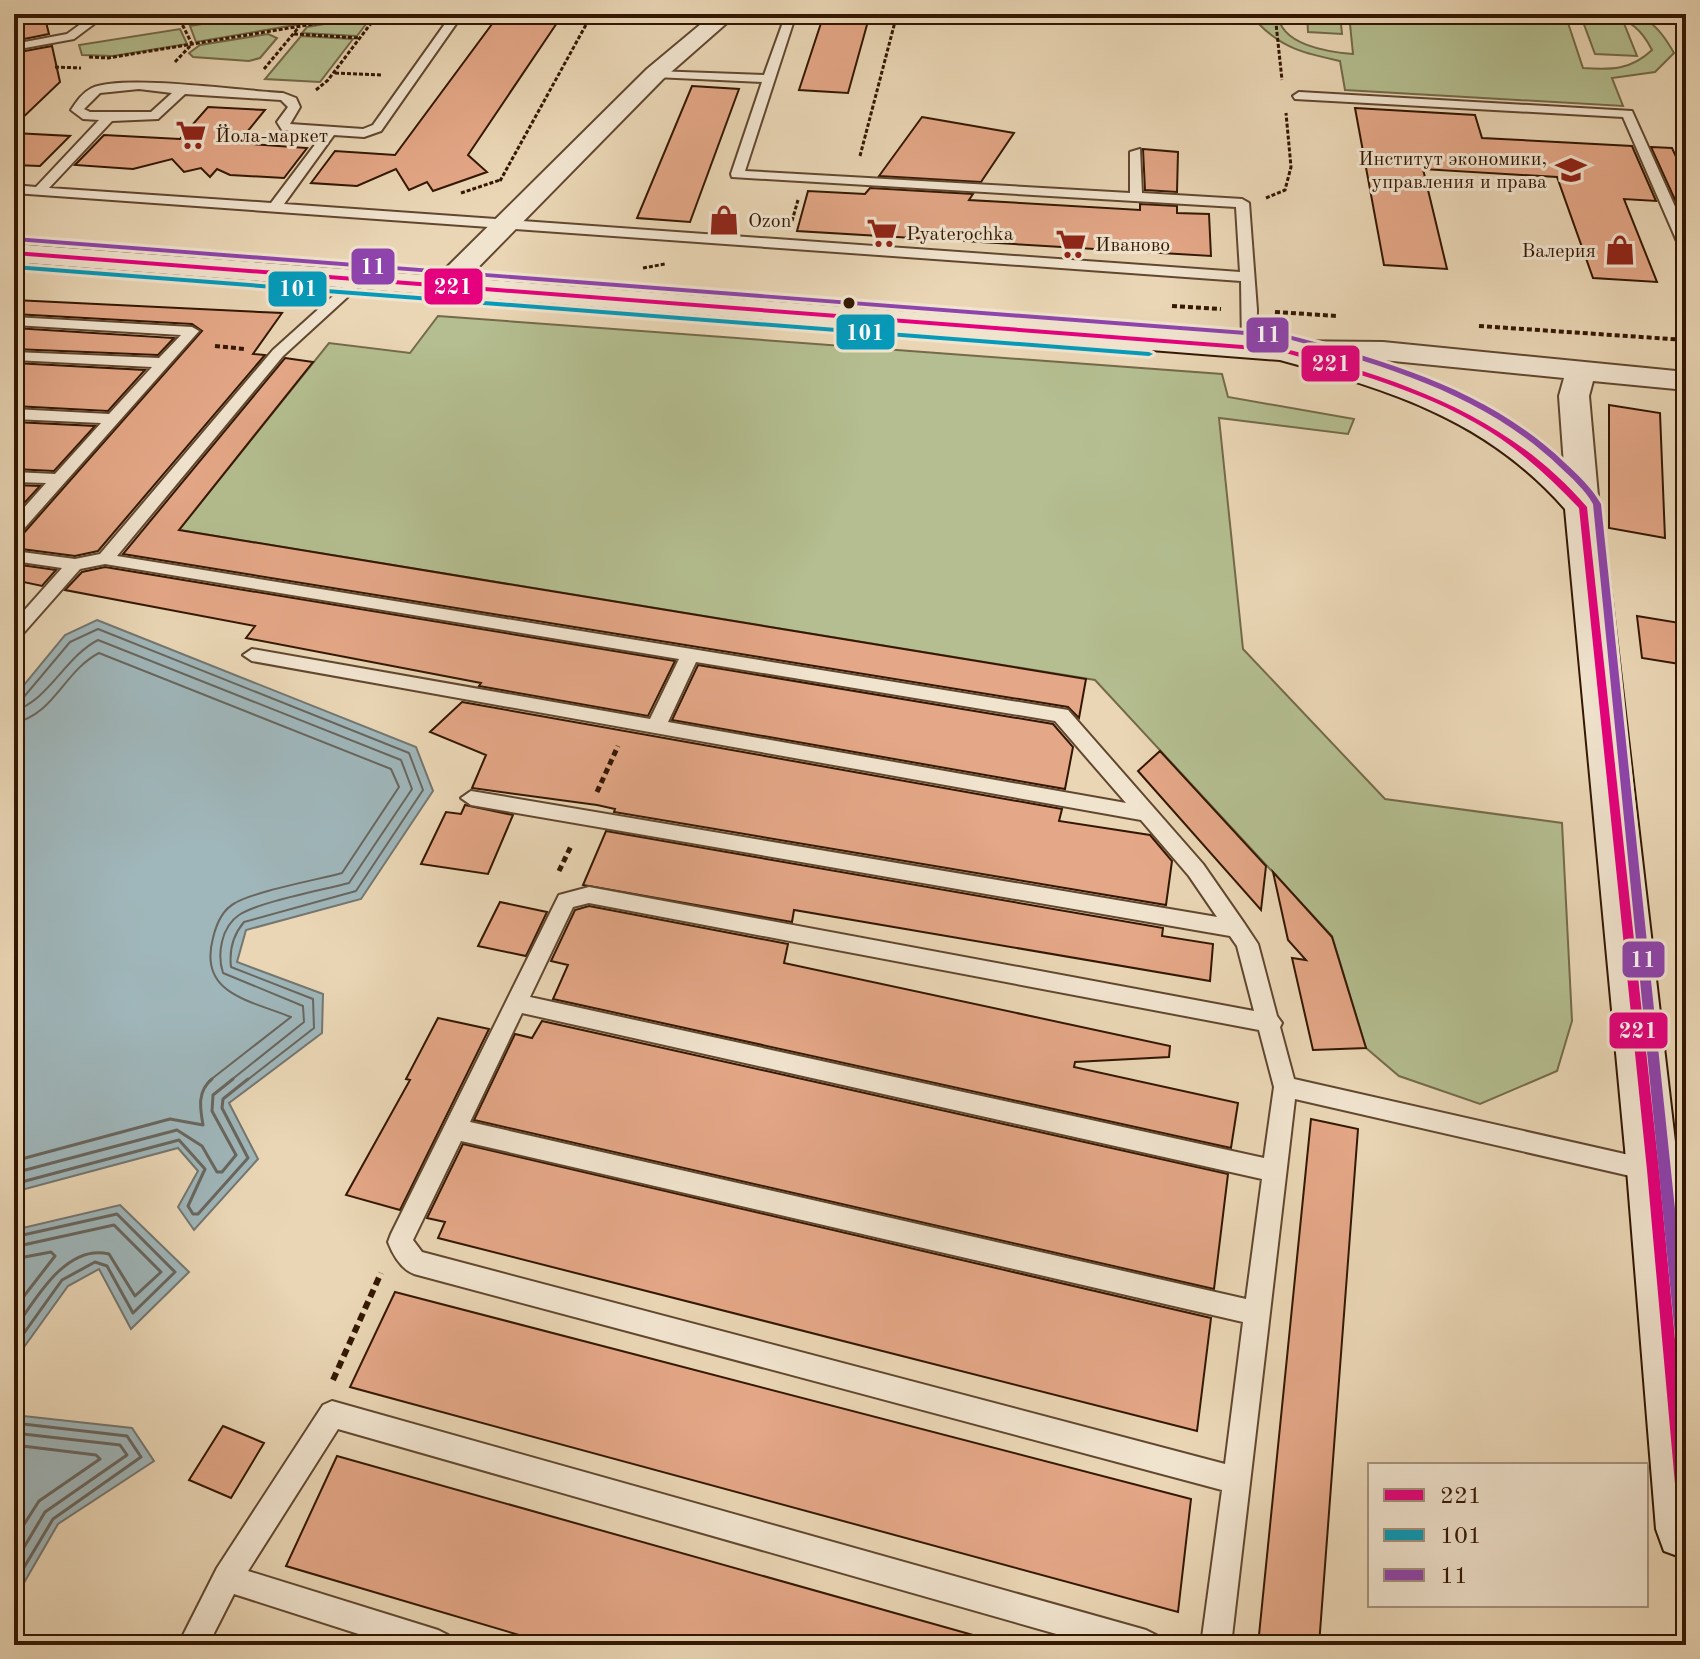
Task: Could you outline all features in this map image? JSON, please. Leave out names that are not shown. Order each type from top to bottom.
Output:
[{"type":"street","points":[[442,288],[655,74],[726,14]]},
{"type":"street","points":[[14,253],[1265,349],[1383,351],[1686,381]]},
{"type":"street","points":[[1265,349],[1392,382],[1437,398],[1490,424],[1530,450],[1559,476],[1583,507]]},
{"type":"street","points":[[1581,369],[1574,396],[1583,507],[1653,1170],[1686,1529]]},
{"type":"lane","points":[[14,47],[82,31],[88,24],[85,14]]},
{"type":"lane","points":[[791,14],[737,174],[1242,203],[1248,277],[1265,349]]},
{"type":"lane","points":[[182,90],[154,116],[81,114],[77,107],[102,88],[149,88],[220,92],[275,96],[292,101],[294,107],[283,122],[286,127],[364,133],[375,130],[456,17]]},
{"type":"lane","points":[[655,74],[768,79]]},
{"type":"lane","points":[[1299,96],[1628,114],[1686,246]]},
{"type":"lane","points":[[39,191],[109,117]]},
{"type":"lane","points":[[275,207],[331,131]]},
{"type":"lane","points":[[1136,152],[1136,197]]},
{"type":"lane","points":[[14,189],[1248,277]]},
{"type":"lane","points":[[105,559],[278,353],[358,281]]},
{"type":"lane","points":[[14,321],[192,331],[14,529]]},
{"type":"lane","points":[[14,356],[163,363]]},
{"type":"lane","points":[[14,414],[112,419]]},
{"type":"lane","points":[[14,477],[59,479]]},
{"type":"lane","points":[[14,556],[75,564],[105,559],[1061,715],[1196,870],[1247,944],[1271,1023],[1285,1087],[1216,1645]]},
{"type":"lane","points":[[14,633],[75,564]]},
{"type":"lane","points":[[252,655],[1148,814]]},
{"type":"lane","points":[[656,727],[690,655]]},
{"type":"lane","points":[[471,798],[1237,929]]},
{"type":"lane","points":[[1236,1480],[414,1262],[400,1242],[566,901],[589,895],[1271,1023]]},
{"type":"lane","points":[[517,1003],[1274,1171]]},
{"type":"lane","points":[[1285,1087],[1653,1170]]},
{"type":"lane","points":[[455,1129],[1256,1313]]},
{"type":"lane","points":[[193,1645],[227,1578],[332,1414],[1146,1645]]},
{"type":"lane","points":[[227,1578],[438,1645]]},
{"type":"path","points":[[177,14],[192,44]]},
{"type":"path","points":[[520,144],[587,23],[585,14]]},
{"type":"path","points":[[853,181],[897,14]]},
{"type":"path","points":[[1275,14],[1283,82]]},
{"type":"path","points":[[53,40],[69,52],[97,57],[377,15],[456,17]]},
{"type":"path","points":[[292,101],[323,86],[377,15]]},
{"type":"path","points":[[220,92],[258,75],[300,26]]},
{"type":"path","points":[[293,34],[361,38]]},
{"type":"path","points":[[149,88],[192,44]]},
{"type":"path","points":[[334,73],[414,76]]},
{"type":"path","points":[[1242,203],[1255,203],[1285,190],[1291,167],[1286,110]]},
{"type":"path","points":[[182,342],[278,353]]},
{"type":"path","points":[[332,1414],[334,1371],[368,1295],[400,1242]]},
{"type":"green space","points":[[262,14],[360,14],[196,42],[190,26]]},
{"type":"green space","points":[[1259,14],[1278,14],[1287,33],[1307,45],[1353,54],[1349,14],[1565,14],[1583,68],[1603,69],[1636,62],[1652,50],[1635,27],[1609,14],[1621,14],[1641,18],[1655,27],[1674,53],[1655,72],[1612,78],[1623,106],[1345,90],[1340,61],[1286,45],[1259,24]]},
{"type":"green space","points":[[1307,14],[1340,14],[1342,34],[1308,32]]},
{"type":"green space","points":[[372,16],[357,36],[302,33],[307,27]]},
{"type":"green space","points":[[1582,19],[1623,21],[1637,56],[1595,54]]},
{"type":"green space","points":[[180,29],[187,44],[113,56],[82,55],[79,45]]},
{"type":"green space","points":[[268,34],[277,38],[260,58],[249,61],[193,57],[189,53],[200,45]]},
{"type":"green space","points":[[301,36],[353,39],[320,82],[265,79]]},
{"type":"green space","points":[[438,316],[1222,374],[1228,397],[1354,419],[1348,434],[1219,418],[1243,649],[1385,799],[1562,823],[1572,1021],[1557,1071],[1480,1104],[1399,1076],[1366,1048],[1332,936],[1095,680],[179,530],[329,343],[410,353]]},
{"type":"water","points":[[97,620],[416,747],[433,791],[361,899],[246,930],[237,962],[323,994],[322,1033],[229,1103],[258,1159],[194,1230],[178,1207],[198,1171],[178,1148],[14,1192],[14,697],[65,635]]},
{"type":"water","points":[[120,1205],[189,1272],[131,1329],[99,1269],[68,1286],[14,1361],[14,1230]]},
{"type":"water","points":[[14,1415],[132,1428],[154,1461],[58,1524],[14,1600]]},
{"type":"building","points":[[14,14],[44,14],[49,34],[14,41]]},
{"type":"building","points":[[824,14],[870,14],[848,93],[799,90]]},
{"type":"building","points":[[498,16],[559,20],[468,155],[487,172],[433,191],[427,182],[409,190],[396,169],[357,186],[311,183],[335,151],[395,155]]},
{"type":"building","points":[[52,46],[60,82],[14,126],[14,53]]},
{"type":"building","points":[[692,86],[739,89],[690,222],[637,218]]},
{"type":"building","points":[[208,107],[265,110],[238,143],[307,148],[284,178],[230,175],[217,169],[210,177],[201,168],[184,172],[172,159],[133,169],[75,165],[104,135],[180,139]]},
{"type":"building","points":[[1355,108],[1475,115],[1482,138],[1632,146],[1656,201],[1624,199],[1657,282],[1593,278],[1557,177],[1423,169],[1447,269],[1384,265]]},
{"type":"building","points":[[922,117],[1014,133],[981,182],[879,176]]},
{"type":"building","points":[[14,133],[70,136],[40,166],[14,165]]},
{"type":"building","points":[[1651,147],[1672,148],[1686,178],[1686,203],[1676,202]]},
{"type":"building","points":[[1143,149],[1178,152],[1177,192],[1145,190]]},
{"type":"building","points":[[870,188],[973,194],[969,200],[1140,210],[1140,204],[1177,206],[1177,213],[1209,214],[1211,256],[797,231],[808,191],[865,194]]},
{"type":"building","points":[[14,300],[282,313],[253,354],[265,355],[98,551],[75,556],[14,548],[14,537],[22,535],[202,331],[192,324],[14,314]]},
{"type":"building","points":[[14,328],[174,338],[158,355],[14,349]]},
{"type":"building","points":[[285,358],[313,362],[179,530],[1086,679],[1079,718],[1068,707],[123,554]]},
{"type":"building","points":[[14,363],[145,370],[108,411],[14,406]]},
{"type":"building","points":[[1609,405],[1660,413],[1665,538],[1609,528]]},
{"type":"building","points":[[14,422],[95,426],[54,471],[14,469]]},
{"type":"building","points":[[14,485],[40,486],[14,514]]},
{"type":"building","points":[[14,564],[56,570],[42,586],[14,580]]},
{"type":"building","points":[[105,567],[675,661],[648,716],[479,686],[481,683],[246,638],[255,626],[65,590],[82,572]]},
{"type":"building","points":[[1637,616],[1686,624],[1686,665],[1642,658]]},
{"type":"building","points":[[698,665],[1053,724],[1073,747],[1065,789],[672,720]]},
{"type":"building","points":[[462,702],[1062,809],[1059,821],[1150,835],[1172,861],[1166,905],[614,812],[615,809],[597,805],[472,788],[486,755],[430,732]]},
{"type":"building","points":[[1160,751],[1266,866],[1261,910],[1138,771]]},
{"type":"building","points":[[465,805],[513,815],[488,874],[421,864],[446,812],[461,814]]},
{"type":"building","points":[[606,831],[1163,928],[1162,936],[1213,944],[1210,981],[794,910],[792,922],[583,885]]},
{"type":"building","points":[[1273,872],[1332,937],[1366,1048],[1313,1050],[1292,958],[1306,960],[1288,940]]},
{"type":"building","points":[[500,902],[547,912],[526,956],[478,946]]},
{"type":"building","points":[[589,906],[788,944],[784,963],[1170,1046],[1169,1057],[1075,1062],[1074,1067],[1238,1103],[1231,1148],[553,999],[568,965],[551,961],[575,910]]},
{"type":"building","points":[[438,1018],[489,1029],[400,1210],[346,1195],[410,1080],[406,1079]]},
{"type":"building","points":[[542,1021],[1228,1174],[1214,1289],[474,1120],[515,1034],[532,1038]]},
{"type":"building","points":[[1311,1119],[1358,1129],[1319,1645],[1258,1645]]},
{"type":"building","points":[[463,1144],[1211,1318],[1197,1431],[438,1238],[445,1222],[427,1218]]},
{"type":"building","points":[[395,1292],[1191,1499],[1178,1612],[350,1387]]},
{"type":"building","points":[[223,1426],[264,1443],[231,1498],[189,1480]]},
{"type":"building","points":[[337,1456],[973,1635],[972,1645],[553,1645],[286,1566]]},
{"type":"transit line","name":"11","points":[[15,239],[1284,336],[1440,385],[1512,423],[1545,448],[1587,489],[1597,504],[1686,1376]]},
{"type":"transit line","name":"221","points":[[14,253],[1282,350],[1368,375],[1446,404],[1516,446],[1583,507],[1653,1170],[1686,1529]]},
{"type":"transit line","name":"101","points":[[14,267],[1149,354]]},
{"type":"place","name":"Йола-маркет","points":[[191,135]]},
{"type":"place","name":"Институт экономики, управления и права","points":[[1571,170]]},
{"type":"place","name":"Ozon","points":[[724,220]]},
{"type":"place","name":"Pyaterochka","points":[[882,233]]},
{"type":"place","name":"Иваново","points":[[1071,244]]},
{"type":"place","name":"Валерия","points":[[1620,250]]}]
